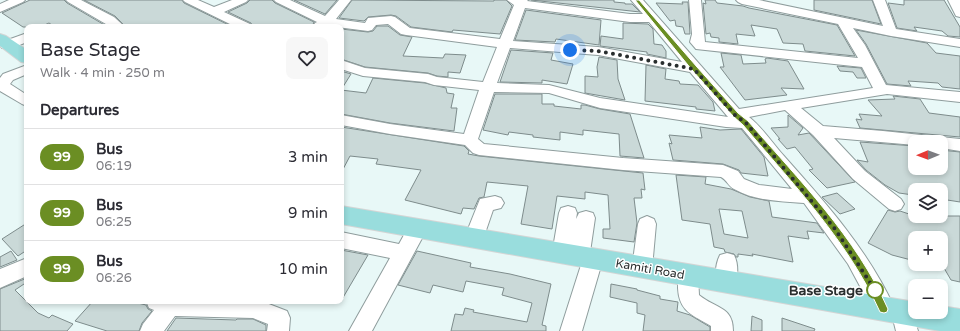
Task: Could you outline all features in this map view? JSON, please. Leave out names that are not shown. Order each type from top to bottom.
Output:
[{"type":"main road","points":[[4,42],[24,56]]},
{"type":"main road","name":"Kamiti Road","points":[[344,216],[688,276],[726,272],[897,317],[960,322]]},
{"type":"street","points":[[0,8],[19,0]]},
{"type":"street","points":[[72,0],[115,24]]},
{"type":"street","points":[[189,0],[240,24]]},
{"type":"street","points":[[214,12],[242,0]]},
{"type":"street","points":[[280,0],[320,24]]},
{"type":"street","points":[[323,24],[345,0]]},
{"type":"street","points":[[637,0],[694,69],[809,197],[835,229],[897,317]]},
{"type":"street","points":[[695,0],[698,34],[697,42],[701,46],[867,63]]},
{"type":"street","points":[[742,0],[891,32],[960,43]]},
{"type":"street","points":[[806,0],[809,14]]},
{"type":"street","points":[[879,0],[891,32]]},
{"type":"street","points":[[470,140],[519,1],[630,18],[651,18]]},
{"type":"street","points":[[344,26],[368,27],[372,21],[390,20],[406,32],[530,47],[598,51],[694,69]]},
{"type":"street","points":[[843,22],[881,89]]},
{"type":"street","points":[[4,42],[24,38]]},
{"type":"street","points":[[344,65],[364,72],[428,78],[434,81],[488,87],[549,89],[600,103],[726,122],[788,105],[882,91],[881,89],[960,97]]},
{"type":"street","points":[[24,70],[8,77],[2,85],[24,99]]},
{"type":"street","points":[[788,105],[819,131],[859,175],[896,204]]},
{"type":"street","points":[[344,121],[390,129],[470,140],[479,149],[494,151],[623,164],[723,171],[732,175],[738,184],[757,192],[809,197]]},
{"type":"street","points":[[819,131],[908,139]]},
{"type":"street","points":[[948,143],[960,145]]},
{"type":"street","points":[[474,239],[486,204],[495,203]]},
{"type":"street","points":[[571,331],[578,257],[577,216]]},
{"type":"street","points":[[642,268],[647,224]]},
{"type":"street","points":[[360,331],[417,229]]},
{"type":"street","points":[[344,241],[403,253]]},
{"type":"street","points":[[0,279],[24,268]]},
{"type":"street","points":[[688,276],[689,298],[696,305],[722,321],[722,331]]},
{"type":"street","points":[[151,331],[163,304]]},
{"type":"street","points":[[181,304],[254,308],[278,318],[278,331]]},
{"type":"building","points":[[30,0],[64,0],[103,24],[49,23],[24,24],[23,27],[2,13]]},
{"type":"building","points":[[84,0],[182,0],[184,3],[227,24],[123,24],[115,16]]},
{"type":"building","points":[[250,0],[272,0],[275,3],[314,22],[313,24],[252,24],[228,12]]},
{"type":"building","points":[[294,0],[337,0],[325,14]]},
{"type":"building","points":[[352,0],[506,0],[512,6],[500,34],[453,30],[452,32],[411,27],[396,16],[391,15],[368,17],[364,21],[339,18]]},
{"type":"building","points":[[531,0],[614,0],[614,2],[632,4],[640,12]]},
{"type":"building","points":[[705,0],[715,0],[717,3],[743,6],[837,25],[855,56],[805,51],[803,44],[783,43],[777,29],[751,25],[755,36],[736,34],[738,44],[719,42],[719,38],[711,37],[710,33],[706,34],[703,3],[706,4]]},
{"type":"building","points":[[814,0],[872,0],[881,24],[814,10]]},
{"type":"building","points":[[904,0],[944,0],[960,27],[960,37],[948,36],[942,31],[914,27],[917,31],[897,28],[888,3],[904,5]]},
{"type":"building","points":[[682,2],[688,2],[690,34],[685,34],[683,27],[676,26],[675,20],[670,21],[656,3],[683,4]]},
{"type":"building","points":[[526,10],[601,20],[599,45],[556,39],[555,42],[515,40]]},
{"type":"building","points":[[623,23],[648,24],[653,29],[654,44],[662,45],[666,51],[666,58],[647,54],[647,52],[600,46],[601,36],[623,39]]},
{"type":"building","points":[[377,26],[388,26],[400,35],[412,37],[403,56],[443,58],[445,54],[466,55],[460,73],[448,72],[448,77],[437,76],[428,73],[365,67],[344,60],[344,29],[368,32],[373,31]]},
{"type":"building","points":[[856,30],[927,43],[936,53],[960,56],[960,89],[942,87],[938,83],[908,81],[911,86],[887,84],[866,44]]},
{"type":"building","points":[[511,50],[553,53],[551,60],[573,64],[567,84],[542,80],[542,83],[500,82]]},
{"type":"building","points":[[721,53],[741,55],[743,64],[766,63],[765,59],[767,58],[788,61],[804,89],[781,88],[787,95],[745,100],[720,67],[724,67]]},
{"type":"building","points":[[599,57],[617,60],[618,79],[625,100],[585,93],[585,76],[598,77],[597,67]]},
{"type":"building","points":[[646,65],[666,69],[665,79],[679,81],[680,84],[698,85],[713,102],[715,111],[696,109],[696,107],[645,101]]},
{"type":"building","points":[[837,66],[861,68],[866,78],[857,78],[853,72],[840,71]]},
{"type":"building","points":[[344,72],[351,74],[344,85]]},
{"type":"building","points":[[373,78],[425,83],[446,88],[447,93],[454,94],[451,108],[457,108],[454,131],[390,123],[344,115],[344,90],[366,93]]},
{"type":"building","points":[[495,94],[542,94],[542,104],[554,104],[554,106],[581,109],[581,105],[585,105],[630,114],[644,158],[620,156],[619,134],[583,130],[583,135],[560,132],[560,140],[533,137],[533,135],[509,132],[508,135],[483,130]]},
{"type":"building","points":[[893,96],[920,99],[929,113],[960,117],[960,137],[860,128],[856,119],[862,120],[859,114],[882,116],[868,100],[895,99]]},
{"type":"building","points":[[788,115],[803,128],[798,135],[809,133],[855,182],[827,188],[809,170],[813,169],[795,147],[787,149],[771,128],[788,127]]},
{"type":"building","points":[[344,127],[464,146],[469,151],[468,154],[479,156],[643,173],[645,190],[641,189],[642,198],[634,198],[637,223],[634,242],[603,238],[603,229],[610,229],[608,195],[585,192],[585,199],[557,196],[552,229],[521,224],[528,186],[487,182],[484,197],[479,198],[474,209],[463,208],[461,214],[405,200],[421,170],[376,164],[378,159],[350,156],[344,167]]},
{"type":"building","points":[[700,127],[720,130],[741,129],[764,157],[768,176],[741,173],[739,170],[723,164],[673,160],[669,143],[672,144],[669,135],[702,138]]},
{"type":"building","points":[[860,142],[908,145],[908,175],[948,175],[948,151],[960,152],[960,202],[948,200],[948,183],[908,183],[908,194],[899,193],[885,185],[866,170],[857,160],[868,162]]},
{"type":"building","points":[[676,175],[706,177],[705,184],[731,189],[750,197],[769,201],[772,217],[817,223],[824,233],[807,231],[809,239],[788,236],[793,262],[752,254],[753,256],[738,254],[738,257],[736,257],[734,254],[725,252],[724,249],[714,247],[710,224],[682,220]],"holes":[[[719,209],[742,211],[748,238],[724,234]]]},
{"type":"building","points":[[837,193],[855,209],[840,214],[822,197]]},
{"type":"building","points":[[888,210],[908,214],[908,223],[948,223],[948,216],[960,216],[960,282],[951,280],[946,271],[948,271],[948,231],[908,231],[908,259],[892,255],[868,243]]},
{"type":"building","points":[[24,225],[24,252],[18,256],[2,239]]},
{"type":"building","points":[[11,251],[17,260],[0,267],[0,257]]},
{"type":"building","points":[[344,251],[368,255],[344,296]]},
{"type":"building","points":[[417,251],[471,263],[470,267],[510,274],[551,284],[542,325],[546,326],[546,331],[451,331],[455,314],[463,315],[465,308],[474,310],[473,312],[527,322],[532,303],[502,295],[504,288],[466,281],[463,292],[433,285],[430,293],[398,285]]},
{"type":"building","points":[[24,279],[24,284],[15,290],[24,299],[24,304],[29,304],[38,313],[49,318],[52,315],[73,324],[67,331],[0,331],[0,289]]},
{"type":"building","points":[[611,284],[637,289],[660,296],[660,299],[678,302],[677,311],[690,315],[710,327],[710,331],[643,331],[645,315],[637,313],[637,303],[610,297]]},
{"type":"building","points":[[90,304],[142,304],[146,305],[148,309],[152,311],[142,323],[139,331],[107,331],[75,321]]},
{"type":"building","points":[[752,316],[762,320],[762,331],[751,331]]},
{"type":"building","points":[[176,318],[236,320],[253,319],[266,325],[266,331],[167,331]]},
{"type":"building","points":[[782,318],[815,329],[814,331],[782,331]]},
{"type":"bus line","name":"99","points":[[637,0],[694,69],[735,115],[746,123],[835,229],[862,268],[884,309]]},
{"type":"place","name":"Base Stage","points":[[875,290]]},
{"type":"route","points":[[570,50],[598,51],[694,69],[735,115],[746,123],[809,197],[835,229],[875,290]]}]
